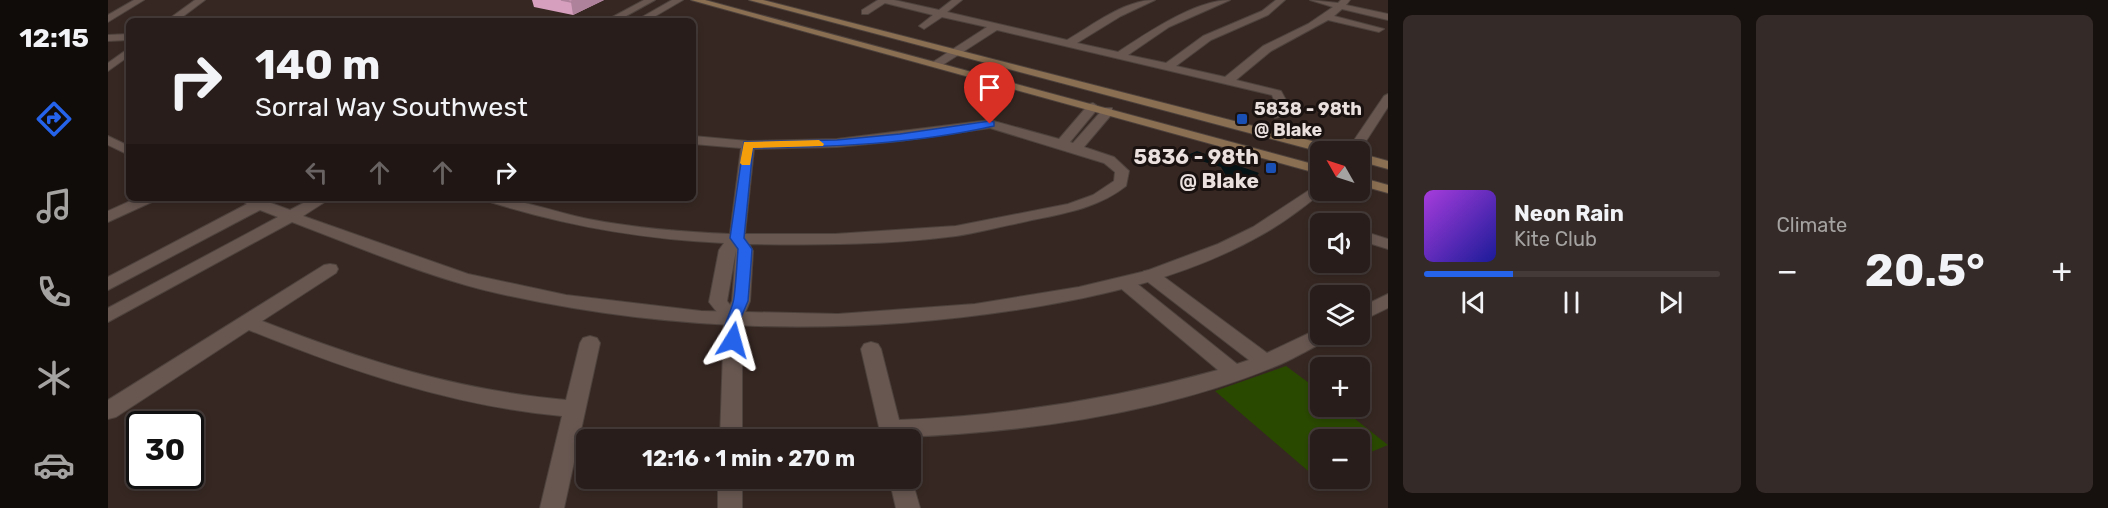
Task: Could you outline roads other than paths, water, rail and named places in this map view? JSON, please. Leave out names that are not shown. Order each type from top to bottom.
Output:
[{"type":"main road","points":[[695,0],[1310,167]]},
{"type":"main road","points":[[753,0],[1310,145]]},
{"type":"main road","points":[[1370,160],[1388,165]]},
{"type":"main road","points":[[1370,184],[1388,189]]},
{"type":"street","points":[[108,19],[140,0]]},
{"type":"street","points":[[175,18],[201,0]]},
{"type":"street","points":[[616,18],[651,0]]},
{"type":"street","points":[[646,18],[679,0]]},
{"type":"street","points":[[865,12],[880,4],[882,0],[1169,66],[1277,93],[1281,102],[1275,114]]},
{"type":"street","points":[[924,26],[958,0]]},
{"type":"street","points":[[1070,43],[1118,14],[1151,0]]},
{"type":"street","points":[[1204,0],[1223,2]]},
{"type":"street","points":[[1169,66],[1207,38],[1264,13],[1281,0]]},
{"type":"street","points":[[1314,0],[1344,4],[1384,15]]},
{"type":"street","points":[[1121,55],[1166,25],[1223,2]]},
{"type":"street","points":[[1228,81],[1271,46],[1327,16],[1344,4]]},
{"type":"street","points":[[1327,16],[1379,29]]},
{"type":"street","points":[[937,64],[996,26]]},
{"type":"street","points":[[108,38],[126,37]]},
{"type":"street","points":[[108,68],[126,53]]},
{"type":"street","points":[[1359,141],[1388,98]]},
{"type":"street","points":[[1062,144],[1093,107]]},
{"type":"street","points":[[1076,148],[1108,111]]},
{"type":"street","points":[[1081,122],[1095,126]]},
{"type":"street","points":[[502,201],[559,218],[603,227],[737,238],[847,238],[958,231],[1077,207],[1109,194],[1121,183],[1122,171],[1109,160],[1076,148],[990,124],[900,137],[837,143],[748,145],[696,140]]},
{"type":"street","points":[[108,140],[126,149]]},
{"type":"street","points":[[733,320],[718,302],[727,250],[737,238],[748,145]]},
{"type":"street","points":[[268,205],[433,270],[497,287],[609,308],[733,320],[828,320],[917,317],[1009,306],[1078,294],[1150,275],[1208,255],[1253,232],[1310,195]]},
{"type":"street","points":[[108,217],[143,201]]},
{"type":"street","points":[[108,284],[268,205],[300,201]]},
{"type":"street","points":[[108,316],[268,205]]},
{"type":"street","points":[[731,429],[733,320],[741,301],[745,249],[737,238]]},
{"type":"street","points":[[1370,238],[1388,244]]},
{"type":"street","points":[[108,411],[330,269]]},
{"type":"street","points":[[1150,275],[1265,362]]},
{"type":"street","points":[[722,279],[743,279]]},
{"type":"street","points":[[1124,282],[1233,372]]},
{"type":"street","points":[[1370,310],[1388,300]]},
{"type":"street","points":[[1178,327],[1207,317]]},
{"type":"street","points":[[247,322],[336,358],[381,372],[483,398],[575,409]]},
{"type":"street","points":[[921,431],[1038,416],[1119,402],[1265,362],[1310,340]]},
{"type":"street","points":[[552,508],[590,343]]},
{"type":"street","points":[[871,349],[891,429]]},
{"type":"street","points":[[730,489],[730,508]]},
{"type":"street","points":[[904,489],[908,508]]},
{"type":"place","name":"5838 - 98th @ Blake","points":[[1242,119]]},
{"type":"place","name":"5836 - 98th @ Blake","points":[[1271,168]]}]
